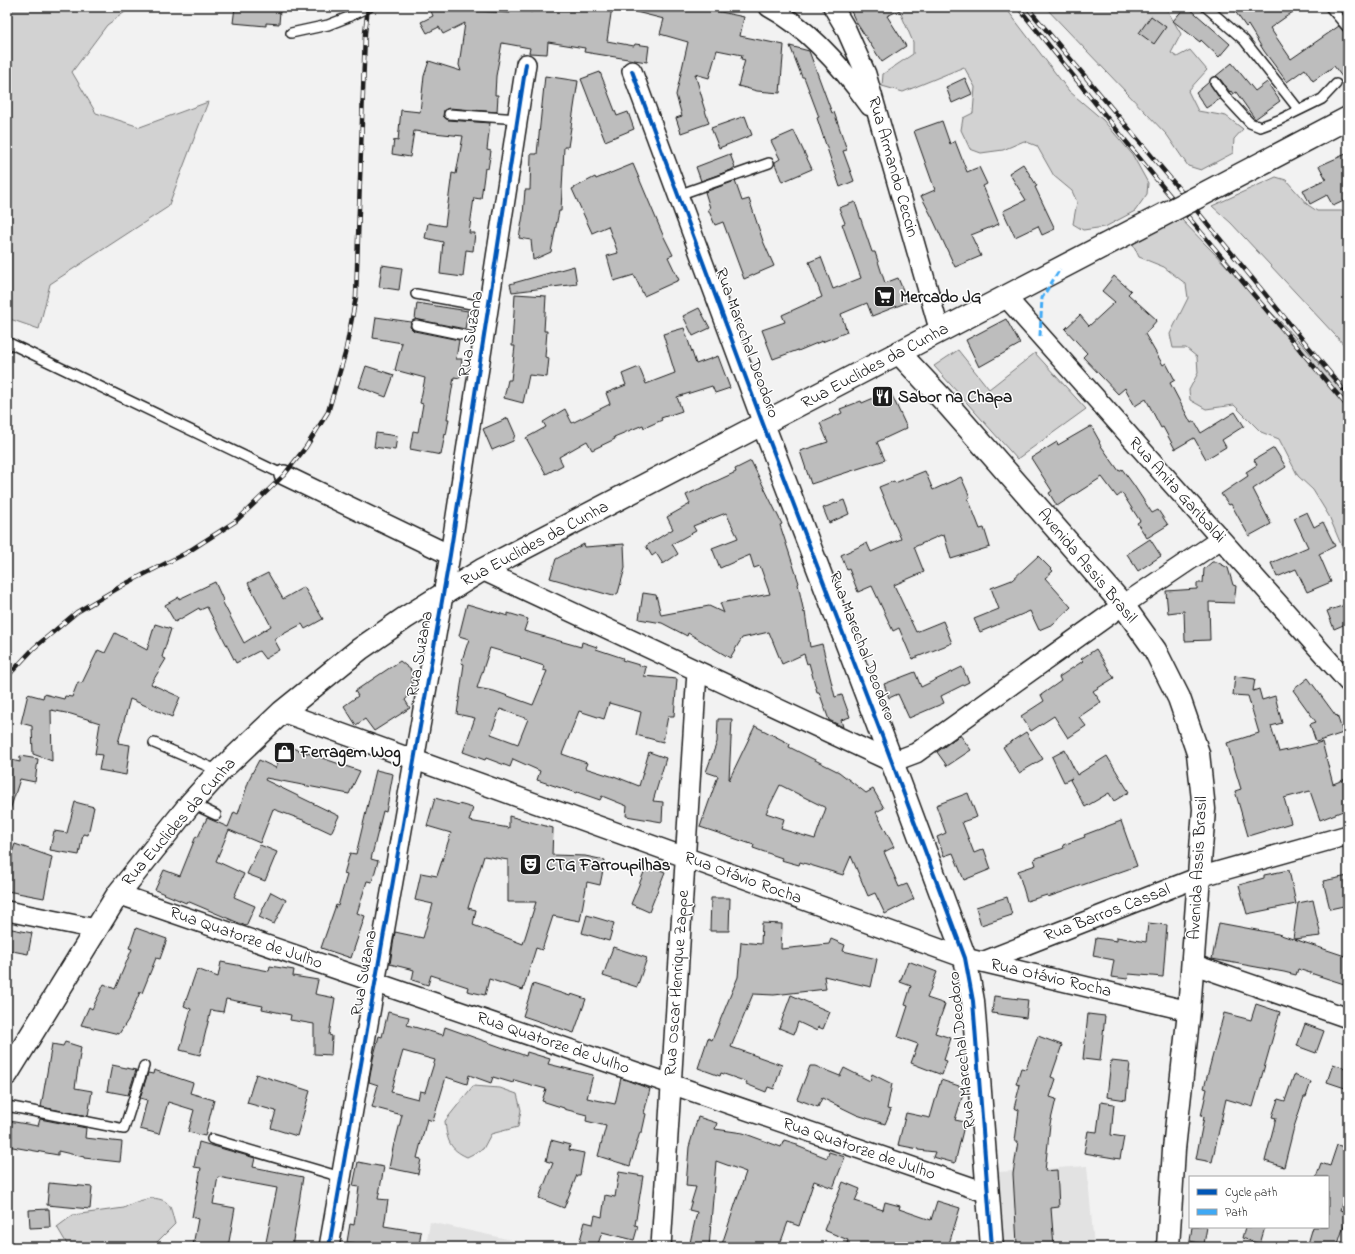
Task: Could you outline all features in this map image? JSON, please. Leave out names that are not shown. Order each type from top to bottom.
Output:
[{"type":"street","points":[[769,7],[802,30],[828,54],[855,85],[880,120]]},
{"type":"street","name":"Rua Armando Ceccin","points":[[833,7],[846,29],[866,74],[940,332]]},
{"type":"street","name":"Rua Suzana","points":[[329,1247],[444,593],[526,64]]},
{"type":"street","name":"Rua Marechal Deodoro","points":[[632,71],[763,424],[892,762],[973,960],[973,1001],[992,1247]]},
{"type":"street","name":"Rua Euclides da Cunha","points":[[7,1074],[118,894],[191,804],[220,771],[282,712],[360,649],[444,593],[482,570],[1348,118]]},
{"type":"street","name":"Rua Anita Garibaldi","points":[[1006,297],[1348,682]]},
{"type":"street","name":"Avenida Assis Brasil","points":[[899,353],[949,406],[1123,605],[1159,657],[1179,698],[1198,753],[1204,809],[1189,1011],[1174,1149],[1168,1247]]},
{"type":"street","points":[[284,475],[450,556]]},
{"type":"street","points":[[482,570],[892,762],[916,753],[1123,605],[1221,539]]},
{"type":"street","name":"Rua Oscar Henrique Zappe","points":[[661,1247],[697,671]]},
{"type":"street","name":"Rua Otávio Rocha","points":[[282,712],[973,960],[1189,1011]]},
{"type":"street","name":"Rua Barros Cassal","points":[[973,960],[1199,877],[1348,835]]},
{"type":"street","name":"Rua Quatorze de Julho","points":[[118,894],[988,1193]]},
{"type":"street","points":[[7,911],[96,929]]},
{"type":"street","points":[[1192,964],[1348,1018]]},
{"type":"lane","points":[[291,33],[328,25],[369,7]]},
{"type":"lane","points":[[1206,7],[1244,40],[1299,110]]},
{"type":"lane","points":[[1330,7],[1348,28]]},
{"type":"lane","points":[[1216,82],[1225,96],[1250,123],[1260,127],[1322,99],[1336,84]]},
{"type":"lane","points":[[449,114],[517,119]]},
{"type":"lane","points":[[678,195],[769,163]]},
{"type":"lane","points":[[416,294],[488,307]]},
{"type":"lane","points":[[416,324],[483,339]]},
{"type":"lane","points":[[7,342],[284,475]]},
{"type":"lane","points":[[154,743],[220,771]]},
{"type":"lane","points":[[191,804],[216,815]]},
{"type":"lane","points":[[7,1106],[124,1129],[144,1066]]},
{"type":"lane","points":[[212,1139],[341,1177]]},
{"type":"shaded area","points":[[7,7],[132,7],[107,25],[72,72],[96,113],[140,127],[208,102],[168,207],[50,284],[39,329],[7,318]]},
{"type":"shaded area","points":[[898,7],[1005,7],[1069,91],[1103,120],[1132,154],[1148,183],[1147,194],[1135,211],[1105,227],[1083,230],[1073,224],[1077,202],[1072,191],[1054,176],[1037,146],[1024,141],[1003,150],[981,153],[970,149],[961,130],[963,118],[973,113],[975,87],[964,67],[903,92],[882,86],[883,74],[913,54],[913,42]]},
{"type":"shaded area","points":[[1045,7],[1154,7],[1167,10],[1181,34],[1171,53],[1177,57],[1190,50],[1207,70],[1188,91],[1198,111],[1226,116],[1243,129],[1234,139],[1233,153],[1201,170],[1188,166],[1167,135]]},
{"type":"shaded area","points":[[1276,177],[1286,180],[1308,205],[1317,211],[1348,211],[1348,290],[1346,290],[1348,292],[1348,349],[1231,223],[1212,206]]},
{"type":"shaded area","points":[[1180,218],[1301,343],[1348,398],[1348,561],[1329,516],[1313,490],[1298,476],[1279,439],[1261,432],[1234,405],[1206,409],[1190,400],[1189,390],[1198,373],[1197,357],[1186,348],[1173,348],[1170,334],[1188,298],[1186,284],[1164,267],[1139,257],[1133,244]]},
{"type":"shaded area","points":[[958,350],[989,389],[1035,353],[1086,409],[1017,459],[934,366]]},
{"type":"shaded area","points":[[473,1086],[500,1088],[517,1094],[521,1110],[518,1127],[491,1134],[483,1149],[467,1157],[456,1151],[450,1143],[445,1121]]},
{"type":"shaded area","points":[[1087,1166],[1094,1247],[1005,1247],[998,1172]]},
{"type":"shaded area","points":[[152,1198],[159,1199],[169,1205],[175,1224],[155,1244],[157,1247],[67,1247],[67,1244],[57,1227],[73,1215],[124,1208],[141,1200]]},
{"type":"shaded area","points":[[430,1222],[543,1247],[426,1247]]},
{"type":"building","points":[[235,7],[267,8],[267,10],[280,11],[279,24],[266,23],[266,26],[233,23]]},
{"type":"building","points":[[439,7],[459,7],[460,10],[510,13],[511,8],[532,12],[533,7],[612,7],[607,41],[634,46],[635,44],[649,46],[647,62],[584,52],[585,48],[548,42],[547,54],[529,53],[530,48],[502,43],[496,76],[495,95],[498,95],[497,112],[449,108],[444,110],[443,116],[448,120],[490,123],[487,150],[491,151],[488,169],[485,168],[481,199],[474,198],[469,233],[475,233],[473,251],[466,250],[463,277],[440,274],[443,242],[425,238],[428,223],[445,226],[452,173],[456,174],[463,136],[414,131],[410,157],[392,154],[394,140],[398,141],[401,110],[420,112],[424,76],[429,61],[461,71],[459,65],[465,23],[443,34],[439,27],[427,33],[421,22],[433,16],[431,11]]},
{"type":"building","points":[[637,7],[707,7],[716,9],[716,11],[744,17],[740,36],[784,45],[780,93],[757,91],[738,86],[745,60],[741,59],[742,55],[717,50],[709,78],[695,74],[709,123],[681,133],[676,118],[682,116],[676,95],[688,42],[660,34],[664,19],[636,12]]},
{"type":"building","points":[[849,7],[906,7],[887,16],[906,46],[882,62],[856,22]]},
{"type":"building","points":[[1185,7],[1188,7],[1230,44],[1219,57],[1201,40],[1200,42],[1173,21]]},
{"type":"building","points":[[1232,7],[1300,7],[1270,28],[1291,59],[1339,26],[1348,34],[1348,85],[1334,66],[1313,81],[1305,69],[1287,82],[1264,51],[1248,25],[1246,27]]},
{"type":"building","points":[[1151,16],[1166,27],[1154,44],[1139,33]]},
{"type":"building","points":[[790,46],[809,51],[832,113],[834,112],[847,150],[843,151],[854,181],[840,187],[817,118],[819,117],[804,77],[802,77]]},
{"type":"building","points":[[1232,63],[1255,91],[1267,82],[1280,101],[1255,119],[1236,92],[1233,94],[1231,91],[1230,92],[1216,76]]},
{"type":"building","points":[[600,72],[617,116],[628,112],[634,129],[605,141],[581,79]]},
{"type":"building","points":[[545,76],[578,81],[568,147],[564,147],[561,211],[559,211],[551,252],[533,260],[531,240],[519,238],[525,190],[530,190],[531,154],[537,154]]},
{"type":"building","points":[[965,78],[972,94],[952,103],[946,87]]},
{"type":"building","points":[[1209,82],[1220,99],[1206,108],[1196,93]]},
{"type":"building","points":[[745,116],[752,135],[719,148],[711,128]]},
{"type":"building","points":[[942,121],[950,144],[955,141],[967,172],[979,167],[987,184],[983,186],[999,224],[971,235],[981,256],[955,267],[921,196],[935,190],[914,131]]},
{"type":"building","points":[[794,131],[812,169],[782,182],[775,164],[775,162],[780,159],[771,141]]},
{"type":"building","points":[[1348,153],[1348,199],[1333,206],[1327,195],[1310,204],[1303,190],[1326,179],[1319,166]]},
{"type":"building","points":[[730,154],[735,167],[731,170],[701,181],[696,167]]},
{"type":"building","points":[[633,164],[673,255],[668,257],[679,280],[644,296],[634,275],[614,281],[607,256],[618,253],[608,226],[592,233],[572,189],[595,177],[596,179]]},
{"type":"building","points":[[1023,164],[1037,186],[1035,187],[1055,229],[1042,235],[1038,226],[1015,237],[1003,211],[1026,200],[1009,173]]},
{"type":"building","points":[[735,181],[742,201],[749,199],[763,241],[774,266],[744,279],[723,222],[715,225],[708,209],[710,208],[705,192]]},
{"type":"building","points":[[855,202],[872,252],[875,252],[885,283],[898,278],[908,302],[872,316],[867,303],[841,314],[847,332],[773,359],[762,330],[785,322],[782,315],[822,297],[809,262],[821,257],[833,289],[861,278],[842,224],[845,223],[839,208]]},
{"type":"building","points":[[382,265],[402,268],[399,290],[379,287]]},
{"type":"building","points":[[574,266],[577,284],[512,292],[510,284]]},
{"type":"building","points":[[1114,276],[1131,291],[1128,294],[1157,320],[1145,334],[1163,365],[1166,363],[1175,380],[1170,383],[1191,423],[1194,421],[1201,433],[1235,412],[1244,426],[1222,440],[1226,447],[1206,459],[1194,438],[1175,449],[1163,427],[1161,428],[1146,399],[1135,406],[1125,388],[1118,394],[1083,357],[1087,353],[1065,329],[1080,315],[1089,326],[1115,302],[1102,291]]},
{"type":"building","points":[[515,294],[546,296],[544,331],[547,331],[545,357],[549,358],[547,377],[529,375],[523,403],[504,398],[508,380],[511,380],[515,346],[512,346]]},
{"type":"building","points":[[417,303],[468,311],[465,329],[415,319]]},
{"type":"building","points":[[699,308],[710,328],[693,336],[683,316]]},
{"type":"building","points":[[376,317],[411,322],[410,327],[414,331],[459,340],[456,359],[462,359],[460,378],[454,377],[447,419],[449,419],[441,455],[410,449],[413,431],[418,432],[423,404],[420,403],[425,378],[395,370],[402,343],[373,338]]},
{"type":"building","points":[[1006,319],[1020,344],[979,367],[966,340]]},
{"type":"building","points":[[684,328],[696,364],[718,356],[730,388],[715,393],[712,386],[677,397],[682,411],[661,418],[662,420],[644,428],[643,425],[614,437],[615,439],[592,450],[587,441],[559,457],[563,465],[546,474],[526,438],[546,427],[543,422],[565,409],[572,423],[610,404],[606,393],[626,385],[622,374],[639,367],[646,384],[675,373],[663,334]]},
{"type":"building","points":[[366,366],[394,375],[386,397],[359,387]]},
{"type":"building","points":[[890,391],[907,428],[877,442],[885,460],[811,484],[800,451],[828,442],[820,423],[842,413],[840,409],[861,401],[862,403]]},
{"type":"building","points":[[508,418],[515,434],[513,441],[492,450],[483,429]]},
{"type":"building","points":[[1091,426],[1100,442],[1099,443],[1119,471],[1122,469],[1152,513],[1158,510],[1168,525],[1147,538],[1137,523],[1140,521],[1122,493],[1117,497],[1102,477],[1057,506],[1049,493],[1052,491],[1031,458],[1057,442],[1058,445]]},
{"type":"building","points":[[376,433],[397,436],[395,450],[374,447]]},
{"type":"building","points":[[1274,448],[1286,467],[1253,489],[1271,524],[1249,536],[1231,504],[1229,505],[1221,494],[1248,476],[1246,472],[1257,465],[1254,460]]},
{"type":"building","points":[[751,461],[782,524],[780,525],[799,583],[810,647],[822,644],[835,697],[842,695],[850,717],[841,720],[843,727],[829,720],[819,692],[817,692],[809,663],[807,664],[804,654],[782,664],[769,632],[742,638],[730,658],[688,633],[687,636],[662,623],[639,619],[643,593],[656,595],[661,615],[709,606],[724,613],[720,603],[770,594],[760,566],[754,568],[750,555],[720,568],[712,548],[738,538],[726,513],[693,526],[696,531],[672,544],[678,554],[663,564],[656,553],[652,556],[646,546],[673,529],[667,517],[690,504],[686,495],[736,472],[735,469]]},
{"type":"building","points":[[925,471],[933,490],[961,477],[970,497],[968,498],[980,529],[984,528],[990,547],[951,559],[944,535],[941,535],[914,547],[924,572],[894,585],[916,632],[943,621],[952,643],[912,659],[899,628],[893,631],[872,586],[858,592],[849,569],[847,570],[841,555],[867,543],[871,552],[901,539],[879,487],[894,481],[895,483]]},
{"type":"building","points":[[844,500],[849,514],[829,523],[823,508]]},
{"type":"building","points":[[1307,512],[1314,527],[1323,522],[1335,546],[1319,554],[1331,582],[1307,592],[1296,569],[1277,577],[1271,563],[1308,547],[1294,518]]},
{"type":"building","points":[[1150,539],[1161,556],[1138,571],[1127,554]]},
{"type":"building","points":[[584,544],[585,547],[624,544],[625,568],[618,593],[613,596],[550,578],[556,559]]},
{"type":"building","points":[[1038,556],[1053,571],[1045,578],[1071,607],[1053,624],[1039,630],[1030,611],[980,632],[974,619],[999,609],[991,588],[1012,580]]},
{"type":"building","points":[[1212,562],[1217,562],[1228,568],[1233,585],[1236,586],[1234,603],[1209,602],[1210,640],[1185,641],[1184,611],[1168,613],[1166,591],[1197,589],[1197,583],[1203,583],[1204,569]]},
{"type":"building","points":[[268,573],[283,599],[304,587],[323,619],[305,629],[302,624],[274,639],[280,650],[265,659],[259,651],[236,663],[207,607],[200,610],[199,608],[175,622],[165,605],[179,597],[179,599],[215,582],[223,600],[222,601],[244,643],[271,626],[248,583]]},
{"type":"building","points":[[467,604],[508,616],[508,613],[528,619],[524,631],[581,647],[582,642],[597,647],[596,649],[623,658],[622,660],[646,667],[644,676],[677,679],[674,716],[668,716],[663,742],[636,735],[641,712],[609,703],[604,719],[579,711],[562,754],[587,763],[585,768],[614,776],[639,786],[649,752],[666,758],[653,801],[663,802],[662,822],[626,816],[627,806],[602,796],[600,800],[537,780],[540,771],[513,759],[510,767],[486,758],[485,760],[463,752],[475,718],[457,714],[464,664],[461,663],[469,639],[459,636]],"holes":[[[490,648],[521,657],[520,658],[544,666],[543,670],[547,671],[533,705],[494,691],[477,688]],[[500,709],[528,719],[518,744],[491,734]]]},
{"type":"building","points":[[1348,604],[1348,623],[1334,629],[1327,611]]},
{"type":"building","points":[[155,624],[171,629],[162,657],[166,659],[151,684],[180,697],[172,717],[130,699],[118,743],[130,745],[126,775],[99,770],[102,755],[95,754],[100,723],[71,714],[51,710],[52,761],[33,754],[32,726],[21,723],[28,694],[43,698],[44,694],[64,699],[65,696],[72,697],[78,682],[82,683],[98,650],[105,653],[115,633],[147,650]]},
{"type":"building","points":[[1096,649],[1114,678],[1093,691],[1101,702],[1079,717],[1086,726],[1068,738],[1054,716],[1031,731],[1021,716],[1044,701],[1041,695],[1061,681],[1059,677],[1083,661],[1081,659]]},
{"type":"building","points":[[400,661],[411,670],[413,691],[405,700],[410,708],[374,731],[365,719],[356,725],[344,706],[358,696],[355,691]]},
{"type":"building","points":[[962,667],[969,682],[941,696],[944,703],[909,718],[898,694],[889,698],[884,684],[915,672],[921,687]]},
{"type":"building","points":[[1235,676],[1255,679],[1253,691],[1259,689],[1262,700],[1275,696],[1282,723],[1271,726],[1279,752],[1322,742],[1333,784],[1348,778],[1348,809],[1320,820],[1310,791],[1284,798],[1291,823],[1248,836],[1235,791],[1241,789],[1227,743],[1259,733],[1248,696],[1233,695]]},
{"type":"building","points":[[1308,678],[1336,716],[1337,715],[1343,733],[1316,742],[1310,724],[1316,722],[1293,690]]},
{"type":"building","points":[[718,719],[732,719],[729,780],[755,726],[790,744],[789,747],[839,772],[866,793],[873,789],[884,808],[876,812],[894,847],[884,852],[899,887],[907,884],[914,899],[885,914],[875,893],[868,896],[851,856],[843,875],[800,862],[799,865],[781,860],[782,858],[753,848],[754,845],[700,827],[718,776],[706,772],[717,742]],"holes":[[[780,785],[826,808],[815,839],[781,829],[784,819],[766,813]]]},
{"type":"building","points":[[1026,732],[1043,759],[1019,773],[1003,747]]},
{"type":"building","points":[[960,735],[971,750],[947,766],[937,752]]},
{"type":"building","points":[[284,745],[360,771],[349,794],[266,778],[265,780],[339,816],[331,833],[303,820],[273,809],[260,843],[229,830],[216,861],[244,874],[234,897],[255,906],[246,926],[187,901],[186,903],[155,890],[164,870],[180,876],[196,836],[198,837],[207,818],[228,827],[234,812],[238,814],[250,777],[259,760],[276,768]]},
{"type":"building","points":[[1065,750],[1077,775],[1107,756],[1129,792],[1114,801],[1109,793],[1085,807],[1070,780],[1072,778],[1064,782],[1052,757]]},
{"type":"building","points":[[20,756],[38,759],[35,782],[20,779],[10,810],[7,810],[7,759],[20,762]]},
{"type":"building","points":[[376,770],[393,774],[386,812],[383,811],[371,859],[378,861],[372,882],[367,881],[357,913],[365,916],[351,958],[321,948],[336,905],[338,906],[347,875],[344,874],[350,853],[356,854]]},
{"type":"building","points":[[968,793],[977,817],[962,822],[974,853],[984,849],[991,869],[964,880],[953,853],[944,856],[937,837],[946,833],[936,805]]},
{"type":"building","points":[[435,798],[473,808],[469,821],[509,828],[509,816],[553,828],[552,855],[585,856],[605,860],[600,885],[587,882],[580,921],[553,916],[542,950],[536,948],[523,990],[489,979],[485,995],[467,991],[468,987],[431,975],[428,985],[412,980],[414,970],[390,964],[395,932],[423,938],[433,904],[415,900],[421,873],[437,876],[451,833],[427,826]],"holes":[[[484,856],[508,860],[508,902],[536,902],[523,944],[473,925],[476,910],[468,908]]]},
{"type":"building","points":[[75,802],[94,807],[88,835],[83,834],[79,855],[50,850],[54,831],[67,833]]},
{"type":"building","points":[[1121,821],[1137,866],[1048,897],[1047,895],[1027,901],[1018,871],[1036,865],[1034,859],[1064,848],[1063,845],[1085,837],[1084,835]]},
{"type":"building","points":[[15,844],[52,857],[44,898],[7,891],[7,867]]},
{"type":"building","points":[[260,845],[277,852],[265,881],[247,874]]},
{"type":"building","points":[[647,865],[665,872],[649,912],[631,904]]},
{"type":"building","points":[[1289,870],[1296,904],[1247,914],[1239,885],[1264,878],[1264,875]]},
{"type":"building","points":[[1348,876],[1348,905],[1330,909],[1323,881]]},
{"type":"building","points":[[271,892],[286,900],[274,924],[259,917]]},
{"type":"building","points":[[1007,897],[1012,915],[981,925],[976,907]]},
{"type":"building","points":[[711,898],[730,898],[729,931],[710,931]]},
{"type":"building","points":[[1313,900],[1321,936],[1294,939],[1348,957],[1348,973],[1344,984],[1298,969],[1296,975],[1212,959],[1219,923],[1278,934],[1293,939],[1298,903]]},
{"type":"building","points":[[587,915],[614,923],[609,941],[582,933]]},
{"type":"building","points":[[762,923],[782,924],[781,949],[829,944],[831,939],[845,945],[843,951],[877,959],[871,987],[824,976],[826,989],[774,995],[753,994],[731,1047],[782,1065],[774,1089],[768,1087],[766,1092],[746,1084],[747,1082],[721,1073],[720,1076],[698,1068],[708,1038],[712,1040],[738,977],[741,942],[761,944]]},
{"type":"building","points":[[1148,923],[1167,925],[1163,977],[1129,974],[1128,979],[1111,977],[1114,960],[1093,956],[1096,938],[1117,941],[1117,937],[1146,942]]},
{"type":"building","points":[[7,928],[32,933],[28,954],[7,950]]},
{"type":"building","points":[[136,928],[167,939],[160,959],[156,958],[142,993],[140,992],[128,1020],[119,1034],[81,1025],[89,1007],[92,1009],[104,984],[115,989],[132,949],[129,948]]},
{"type":"building","points":[[613,947],[647,958],[637,987],[603,976]]},
{"type":"building","points":[[908,961],[937,972],[927,998],[945,1004],[935,1033],[951,1038],[944,1060],[947,1061],[942,1075],[911,1063],[918,1044],[898,1037],[908,1006],[905,1005],[911,986],[900,982]]},
{"type":"building","points":[[221,962],[269,971],[270,966],[294,970],[293,976],[318,980],[315,994],[335,998],[329,1035],[332,1036],[331,1055],[314,1054],[314,1024],[290,1020],[291,1015],[262,1009],[263,1006],[226,999],[223,1012],[211,1010],[200,1055],[180,1050],[191,1009],[184,1006],[197,969],[218,977]]},
{"type":"building","points":[[533,984],[570,996],[571,994],[586,999],[574,1033],[523,1016]]},
{"type":"building","points":[[791,995],[830,1012],[823,1029],[818,1027],[817,1031],[798,1022],[794,1034],[779,1028]]},
{"type":"building","points":[[994,996],[1028,1000],[1026,1018],[992,1013]]},
{"type":"building","points":[[1256,1004],[1280,1012],[1253,1107],[1226,1099],[1212,1162],[1196,1159],[1204,1117],[1201,1116],[1207,1089],[1204,1088],[1224,1013],[1251,1020]]},
{"type":"building","points":[[388,1012],[409,1017],[407,1025],[443,1035],[445,1027],[526,1056],[527,1052],[550,1059],[548,1064],[593,1075],[587,1098],[615,1104],[621,1078],[650,1089],[644,1113],[646,1114],[642,1132],[640,1132],[630,1166],[598,1156],[606,1126],[586,1121],[587,1115],[542,1101],[546,1089],[514,1080],[513,1083],[493,1077],[491,1083],[469,1075],[467,1084],[446,1077],[433,1121],[427,1119],[417,1158],[421,1159],[418,1174],[389,1168],[402,1115],[372,1107],[378,1085],[369,1082],[379,1036],[382,1037]],"holes":[[[403,1051],[435,1060],[425,1092],[420,1091],[418,1099],[391,1092]]]},
{"type":"building","points":[[1088,1014],[1105,1016],[1100,1061],[1083,1059]]},
{"type":"building","points":[[1305,1024],[1324,1031],[1316,1053],[1297,1046]]},
{"type":"building","points":[[1038,1036],[1062,1045],[1051,1077],[1056,1079],[1050,1097],[1056,1099],[1050,1124],[1045,1171],[1057,1170],[1059,1207],[1051,1208],[1054,1247],[1040,1247],[1039,1243],[1017,1244],[1013,1174],[1018,1141],[1015,1141],[1019,1110],[1014,1108],[1020,1085],[1016,1084],[1021,1068],[1026,1069]]},
{"type":"building","points":[[65,1042],[81,1047],[75,1088],[92,1091],[88,1116],[41,1107],[52,1044],[63,1046]]},
{"type":"building","points":[[1111,1061],[1130,1063],[1126,1100],[1107,1097]]},
{"type":"building","points":[[1333,1064],[1348,1069],[1348,1089],[1327,1082]]},
{"type":"building","points":[[112,1065],[136,1070],[128,1095],[107,1091]]},
{"type":"building","points":[[810,1066],[815,1066],[840,1076],[844,1068],[870,1081],[872,1074],[892,1084],[887,1109],[891,1110],[885,1124],[857,1115],[822,1098],[818,1107],[797,1099]]},
{"type":"building","points":[[154,1070],[193,1083],[190,1093],[214,1100],[205,1136],[188,1132],[194,1110],[168,1102],[159,1134],[140,1129],[147,1100],[140,1098],[148,1073],[153,1074]]},
{"type":"building","points":[[256,1074],[310,1091],[297,1136],[271,1128],[276,1111],[247,1103]]},
{"type":"building","points":[[1294,1075],[1311,1082],[1306,1097],[1304,1097],[1294,1127],[1284,1167],[1265,1161],[1276,1118],[1272,1117],[1278,1099],[1285,1101]]},
{"type":"building","points":[[941,1080],[965,1088],[955,1120],[965,1122],[955,1163],[933,1157],[935,1152],[898,1145],[906,1113],[930,1118]]},
{"type":"building","points":[[1101,1102],[1114,1104],[1111,1135],[1124,1137],[1120,1159],[1084,1153],[1088,1131],[1097,1132]]},
{"type":"building","points":[[698,1117],[717,1123],[715,1129],[743,1133],[781,1147],[784,1140],[797,1144],[797,1146],[827,1158],[829,1152],[845,1157],[833,1188],[814,1181],[799,1226],[788,1222],[779,1247],[721,1247],[746,1172],[716,1161],[709,1247],[689,1247],[697,1212],[689,1210],[696,1187],[686,1186],[689,1147]]},
{"type":"building","points":[[40,1119],[86,1128],[85,1138],[122,1142],[120,1162],[84,1158],[58,1151],[58,1155],[7,1146],[9,1121],[38,1126]]},
{"type":"building","points":[[551,1140],[570,1145],[569,1150],[584,1153],[580,1175],[577,1175],[564,1208],[539,1198],[553,1163],[546,1161]]},
{"type":"building","points":[[199,1142],[255,1158],[253,1167],[303,1177],[292,1247],[265,1247],[277,1188],[218,1177],[213,1204],[235,1208],[228,1247],[206,1247],[193,1245],[198,1219],[192,1217],[201,1168],[194,1167]]},
{"type":"building","points":[[1337,1145],[1348,1148],[1348,1186],[1340,1210],[1348,1213],[1337,1247],[1307,1247],[1313,1228],[1329,1228],[1329,1176],[1316,1176],[1321,1163],[1330,1166]]},
{"type":"building","points":[[358,1162],[384,1167],[378,1199],[388,1200],[384,1226],[421,1232],[419,1247],[374,1247],[347,1242],[350,1224],[354,1225],[359,1187],[353,1186]]},
{"type":"building","points":[[619,1172],[643,1176],[635,1225],[638,1226],[634,1240],[602,1232],[597,1247],[578,1247],[585,1222],[593,1224],[595,1215],[602,1217],[605,1195],[615,1197]]},
{"type":"building","points":[[843,1182],[860,1189],[855,1201],[883,1210],[885,1202],[900,1206],[899,1209],[931,1220],[937,1201],[960,1208],[948,1247],[935,1247],[917,1241],[916,1247],[846,1247],[848,1240],[824,1230]]},
{"type":"building","points":[[49,1183],[92,1187],[90,1209],[47,1205]]},
{"type":"building","points":[[49,1209],[50,1227],[30,1228],[29,1210]]},
{"type":"building","points":[[1192,1228],[1207,1228],[1204,1244],[1190,1241]]},
{"type":"building","points":[[1245,1228],[1265,1228],[1260,1244],[1242,1238]]},
{"type":"railway","points":[[7,677],[34,648],[77,612],[125,584],[186,553],[236,521],[284,475],[306,447],[328,412],[345,354],[356,297],[365,33],[368,7]]},
{"type":"railway","points":[[1018,7],[1157,180],[1348,407]]},
{"type":"railway","points":[[1027,7],[1348,395]]},
{"type":"marked path","points":[[1040,336],[1042,298],[1060,269]]},
{"type":"cycle path","points":[[329,1247],[450,555],[526,64]]},
{"type":"cycle path","points":[[632,71],[763,424],[965,958],[973,1001],[992,1247]]},
{"type":"place","name":"Mercado JG","points":[[885,297]]},
{"type":"place","name":"Sabor na Chapa","points":[[882,397]]},
{"type":"place","name":"Ferragem Wog","points":[[285,752]]},
{"type":"place","name":"CTG Farroupilhas","points":[[530,865]]}]
